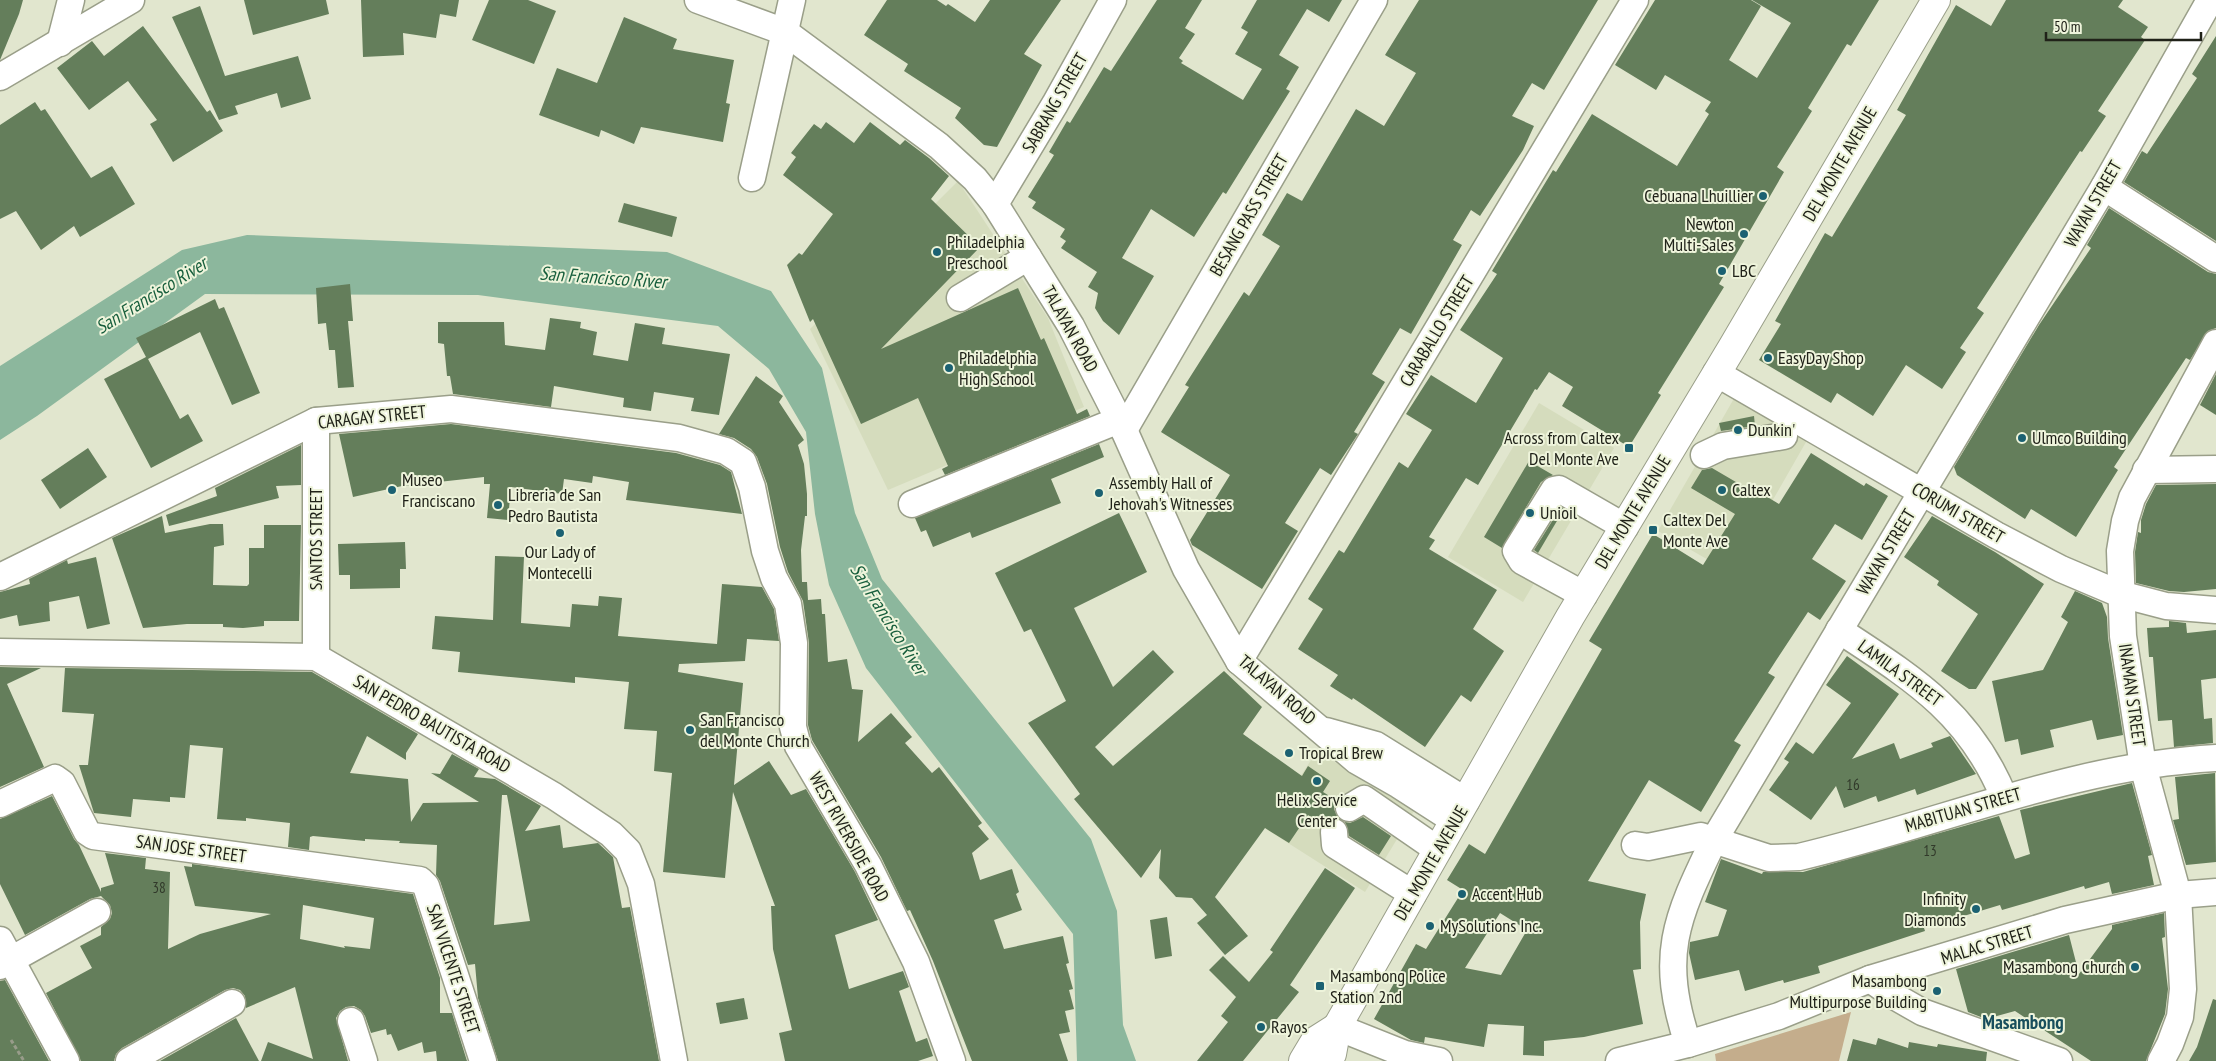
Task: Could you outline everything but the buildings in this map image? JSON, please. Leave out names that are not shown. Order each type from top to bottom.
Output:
[{"type":"main road","name":"DEL MONTE AVENUE","points":[[1328,1061],[1332,1054],[1337,1027],[1584,595],[1936,0]]},
{"type":"main road","name":"DEL MONTE AVENUE","points":[[1303,1061],[1315,1041],[1337,1027]]},
{"type":"street","points":[[60,44],[71,0]]},
{"type":"street","points":[[0,77],[60,44],[131,0]]},
{"type":"street","name":"TALAYAN ROAD","points":[[698,0],[785,32],[939,146],[975,179],[995,204],[1071,326],[1121,425],[1186,569],[1239,661],[1323,730],[1357,761],[1399,785],[1461,811]]},
{"type":"street","points":[[752,178],[792,0]]},
{"type":"street","name":"SABRANG STREET","points":[[995,204],[1055,104],[1113,0]]},
{"type":"street","name":"BESANG PASS STREET","points":[[1121,425],[1374,0]]},
{"type":"street","name":"CARABALLO STREET","points":[[1239,661],[1634,0]]},
{"type":"street","name":"WAYAN STREET","points":[[1688,1044],[1680,1020],[1671,973],[1675,932],[1687,895],[1714,840],[2104,187],[2210,0]]},
{"type":"street","points":[[2104,187],[2216,260]]},
{"type":"street","points":[[960,298],[1028,257]]},
{"type":"street","name":"INAMAN STREET","points":[[2161,1061],[2170,1044],[2180,1017],[2183,989],[2178,895],[2143,766],[2124,636],[2120,594],[2120,552],[2125,521],[2132,498],[2216,343]]},
{"type":"street","name":"CORUMI STREET","points":[[1716,373],[1996,535],[2053,565],[2120,594],[2166,606],[2216,610]]},
{"type":"street","name":"CARAGAY STREET","points":[[0,577],[316,421],[451,410],[678,438],[726,451],[744,462]]},
{"type":"street","name":"SANTOS STREET","points":[[316,421],[316,657]]},
{"type":"street","points":[[912,504],[1121,425]]},
{"type":"street","points":[[1704,456],[1723,446],[1784,436]]},
{"type":"street","name":"WEST RIVERSIDE ROAD","points":[[744,462],[752,487],[765,551],[774,578],[788,604],[794,643],[793,727],[798,746],[868,865],[916,962],[952,1061]]},
{"type":"street","points":[[2146,470],[2216,469]]},
{"type":"street","points":[[1584,595],[1522,561],[1516,551],[1554,490],[1559,489],[1625,527]]},
{"type":"street","name":"LAMILA STREET","points":[[1839,630],[1908,676],[1948,709],[1972,740],[1995,776],[2004,797]]},
{"type":"street","name":"SAN PEDRO BAUTISTA ROAD","points":[[0,652],[316,657],[554,796],[611,834],[628,850],[641,884],[674,1061]]},
{"type":"street","name":"TALAYAN ROAD","points":[[1323,730],[1376,745],[1461,811]]},
{"type":"street","name":"MABITUAN STREET","points":[[1635,846],[1648,847],[1701,836],[1769,858],[1799,857],[2004,797],[2096,773],[2216,758]]},
{"type":"street","name":"SAN JOSE STREET","points":[[0,804],[55,778],[62,783],[87,832],[93,836],[420,880]]},
{"type":"street","points":[[1384,811],[1399,785]]},
{"type":"street","points":[[1349,808],[1364,799],[1438,850]]},
{"type":"street","points":[[1334,832],[1335,844],[1413,894]]},
{"type":"street","name":"SAN VICENTE STREET","points":[[420,880],[426,886],[483,1061]]},
{"type":"street","name":"MALAC STREET","points":[[1619,1061],[1688,1044],[1778,1016],[1870,979],[2065,920],[2178,895],[2216,892]]},
{"type":"street","points":[[66,1061],[4,955],[97,912]]},
{"type":"street","points":[[1870,979],[1922,1012],[2059,1061]]},
{"type":"street","points":[[129,1061],[232,1003]]},
{"type":"street","points":[[351,1021],[364,1061]]},
{"type":"street","points":[[1337,1027],[1405,1054],[1439,1061]]},
{"type":"path","points":[[11,1040],[24,1061]]},
{"type":"shaded area","name":"Philadelphia High School","points":[[958,181],[1048,318],[1084,407],[888,490],[810,329]]},
{"type":"shaded area","points":[[1736,395],[1810,435],[1731,573],[1658,531]]},
{"type":"shaded area","name":"Unioil","points":[[1539,403],[1614,448],[1523,602],[1448,557]]},
{"type":"shaded area","points":[[1317,751],[1414,811],[1365,892],[1266,829]]},
{"type":"shaded area","points":[[1851,1012],[1839,1061],[1716,1061],[1715,1054]]},
{"type":"water","name":"San Francisco River","points":[[247,235],[667,252],[771,291],[822,368],[855,513],[882,579],[1091,839],[1117,911],[1123,1025],[1136,1061],[1077,1061],[1073,934],[866,668],[829,585],[815,514],[806,432],[769,369],[718,326],[478,295],[205,294],[37,416],[0,440],[0,366],[182,250]]},
{"type":"place","name":"Cebuana Lhuillier","points":[[1763,196]]},
{"type":"place","name":"Newton Multi-Sales","points":[[1744,234]]},
{"type":"place","name":"Philadelphia Preschool","points":[[937,252]]},
{"type":"place","name":"LBC","points":[[1722,271]]},
{"type":"place","name":"EasyDay Shop","points":[[1768,358]]},
{"type":"place","name":"Philadelphia High School","points":[[949,368]]},
{"type":"place","name":"Dunkin'","points":[[1738,430]]},
{"type":"place","name":"Ulmco Building","points":[[2022,438]]},
{"type":"place","name":"Across from Caltex Del Monte Ave","points":[[1629,448]]},
{"type":"place","name":"Museo Franciscano","points":[[392,490]]},
{"type":"place","name":"Caltex","points":[[1722,490]]},
{"type":"place","name":"Assembly Hall of Jehovah's Witnesses","points":[[1099,493]]},
{"type":"place","name":"Libreria de San Pedro Bautista","points":[[498,505]]},
{"type":"place","name":"Unioil","points":[[1530,513]]},
{"type":"place","name":"Caltex Del Monte Ave","points":[[1653,530]]},
{"type":"place","name":"Our Lady of Montecelli","points":[[560,533]]},
{"type":"place","name":"San Francisco del Monte Church","points":[[690,730]]},
{"type":"place","name":"Tropical Brew","points":[[1289,753]]},
{"type":"place","name":"Helix Service Center","points":[[1317,781]]},
{"type":"place","name":"Accent Hub","points":[[1462,894]]},
{"type":"place","name":"Infinity Diamonds","points":[[1976,909]]},
{"type":"place","name":"MySolutions Inc.","points":[[1430,926]]},
{"type":"place","name":"Masambong Church","points":[[2135,967]]},
{"type":"place","name":"Masambong Police Station 2nd","points":[[1320,986]]},
{"type":"place","name":"Masambong Multipurpose Building","points":[[1937,991]]},
{"type":"place","name":"Rayos","points":[[1261,1027]]},
{"type":"district","name":"Masambong","points":[[2023,1022]]}]
